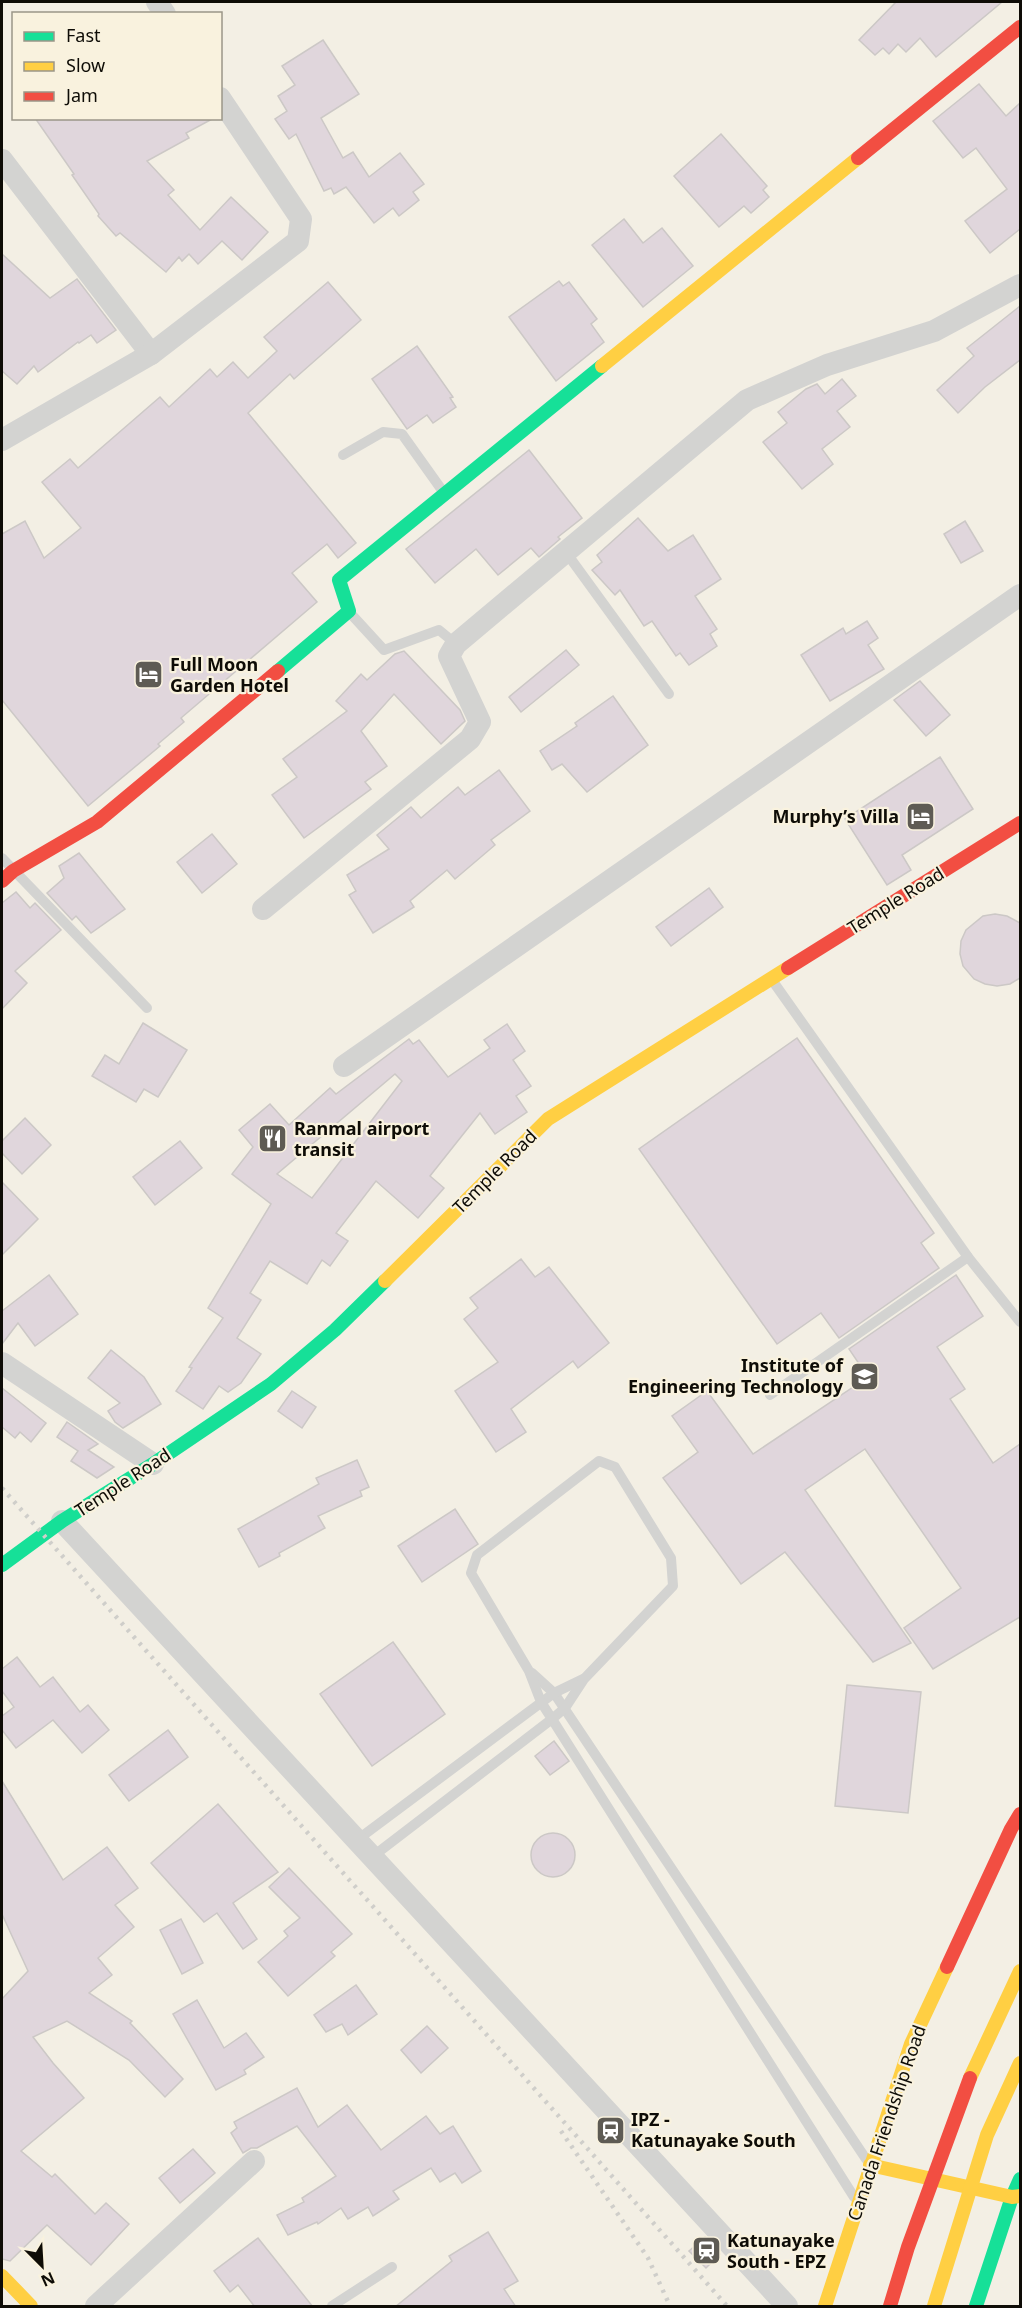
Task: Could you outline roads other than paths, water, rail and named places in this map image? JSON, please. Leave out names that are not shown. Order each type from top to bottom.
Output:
[{"type":"main road","points":[[2,881],[13,872],[97,822],[349,611],[339,580],[1020,27]]},
{"type":"main road","name":"Temple Road","points":[[2,1565],[62,1521],[153,1464],[271,1384],[335,1330],[548,1119],[1020,823]]},
{"type":"main road","name":"Canada Friendship Road","points":[[825,2307],[911,2044],[1020,1814]]},
{"type":"main road","points":[[890,2307],[908,2247],[967,2085],[1020,1971]]},
{"type":"main road","points":[[934,2307],[987,2134],[1020,2063]]},
{"type":"main road","points":[[870,2165],[1016,2196]]},
{"type":"main road","points":[[976,2307],[1020,2179]]},
{"type":"main road","points":[[2,2277],[31,2307]]},
{"type":"street","points":[[2,440],[152,354],[298,241],[301,219],[222,101]]},
{"type":"street","points":[[2,160],[152,354]]},
{"type":"street","points":[[263,909],[470,739],[480,722],[449,657],[456,644],[747,400],[827,365],[934,331],[1020,285]]},
{"type":"street","points":[[344,1066],[1020,595]]},
{"type":"street","points":[[2,1363],[153,1464]]},
{"type":"street","points":[[62,1521],[787,2307]]},
{"type":"street","points":[[96,2307],[254,2161]]},
{"type":"lane","points":[[343,455],[382,432],[402,434],[444,493]]},
{"type":"lane","points":[[565,551],[669,694]]},
{"type":"lane","points":[[349,611],[384,650],[439,630],[456,644]]},
{"type":"lane","points":[[2,858],[13,872],[147,1008]]},
{"type":"lane","points":[[772,979],[968,1257],[1020,1322]]},
{"type":"lane","points":[[770,1395],[968,1257]]},
{"type":"lane","points":[[372,1857],[552,1719],[565,1708],[584,1679],[673,1586],[671,1558],[615,1467],[599,1461],[477,1555],[471,1573],[530,1671],[541,1702],[552,1719],[858,2203]]},
{"type":"lane","points":[[530,1671],[554,1692],[870,2165]]},
{"type":"lane","points":[[357,1840],[554,1692],[584,1679]]},
{"type":"lane","points":[[332,2307],[392,2268]]},
{"type":"railway","points":[[2,1488],[727,2306]]},
{"type":"railway","points":[[561,2131],[648,2258],[670,2306]]},
{"type":"place","name":"Full Moon Garden Hotel","points":[[149,675]]},
{"type":"place","name":"Murphy’s Villa","points":[[920,817]]},
{"type":"place","name":"Ranmal airport transit","points":[[273,1139]]},
{"type":"place","name":"Institute of Engineering Technology","points":[[864,1376]]},
{"type":"place","name":"IPZ - Katunayake South","points":[[610,2130]]},
{"type":"place","name":"Katunayake South - EPZ","points":[[706,2251]]}]
